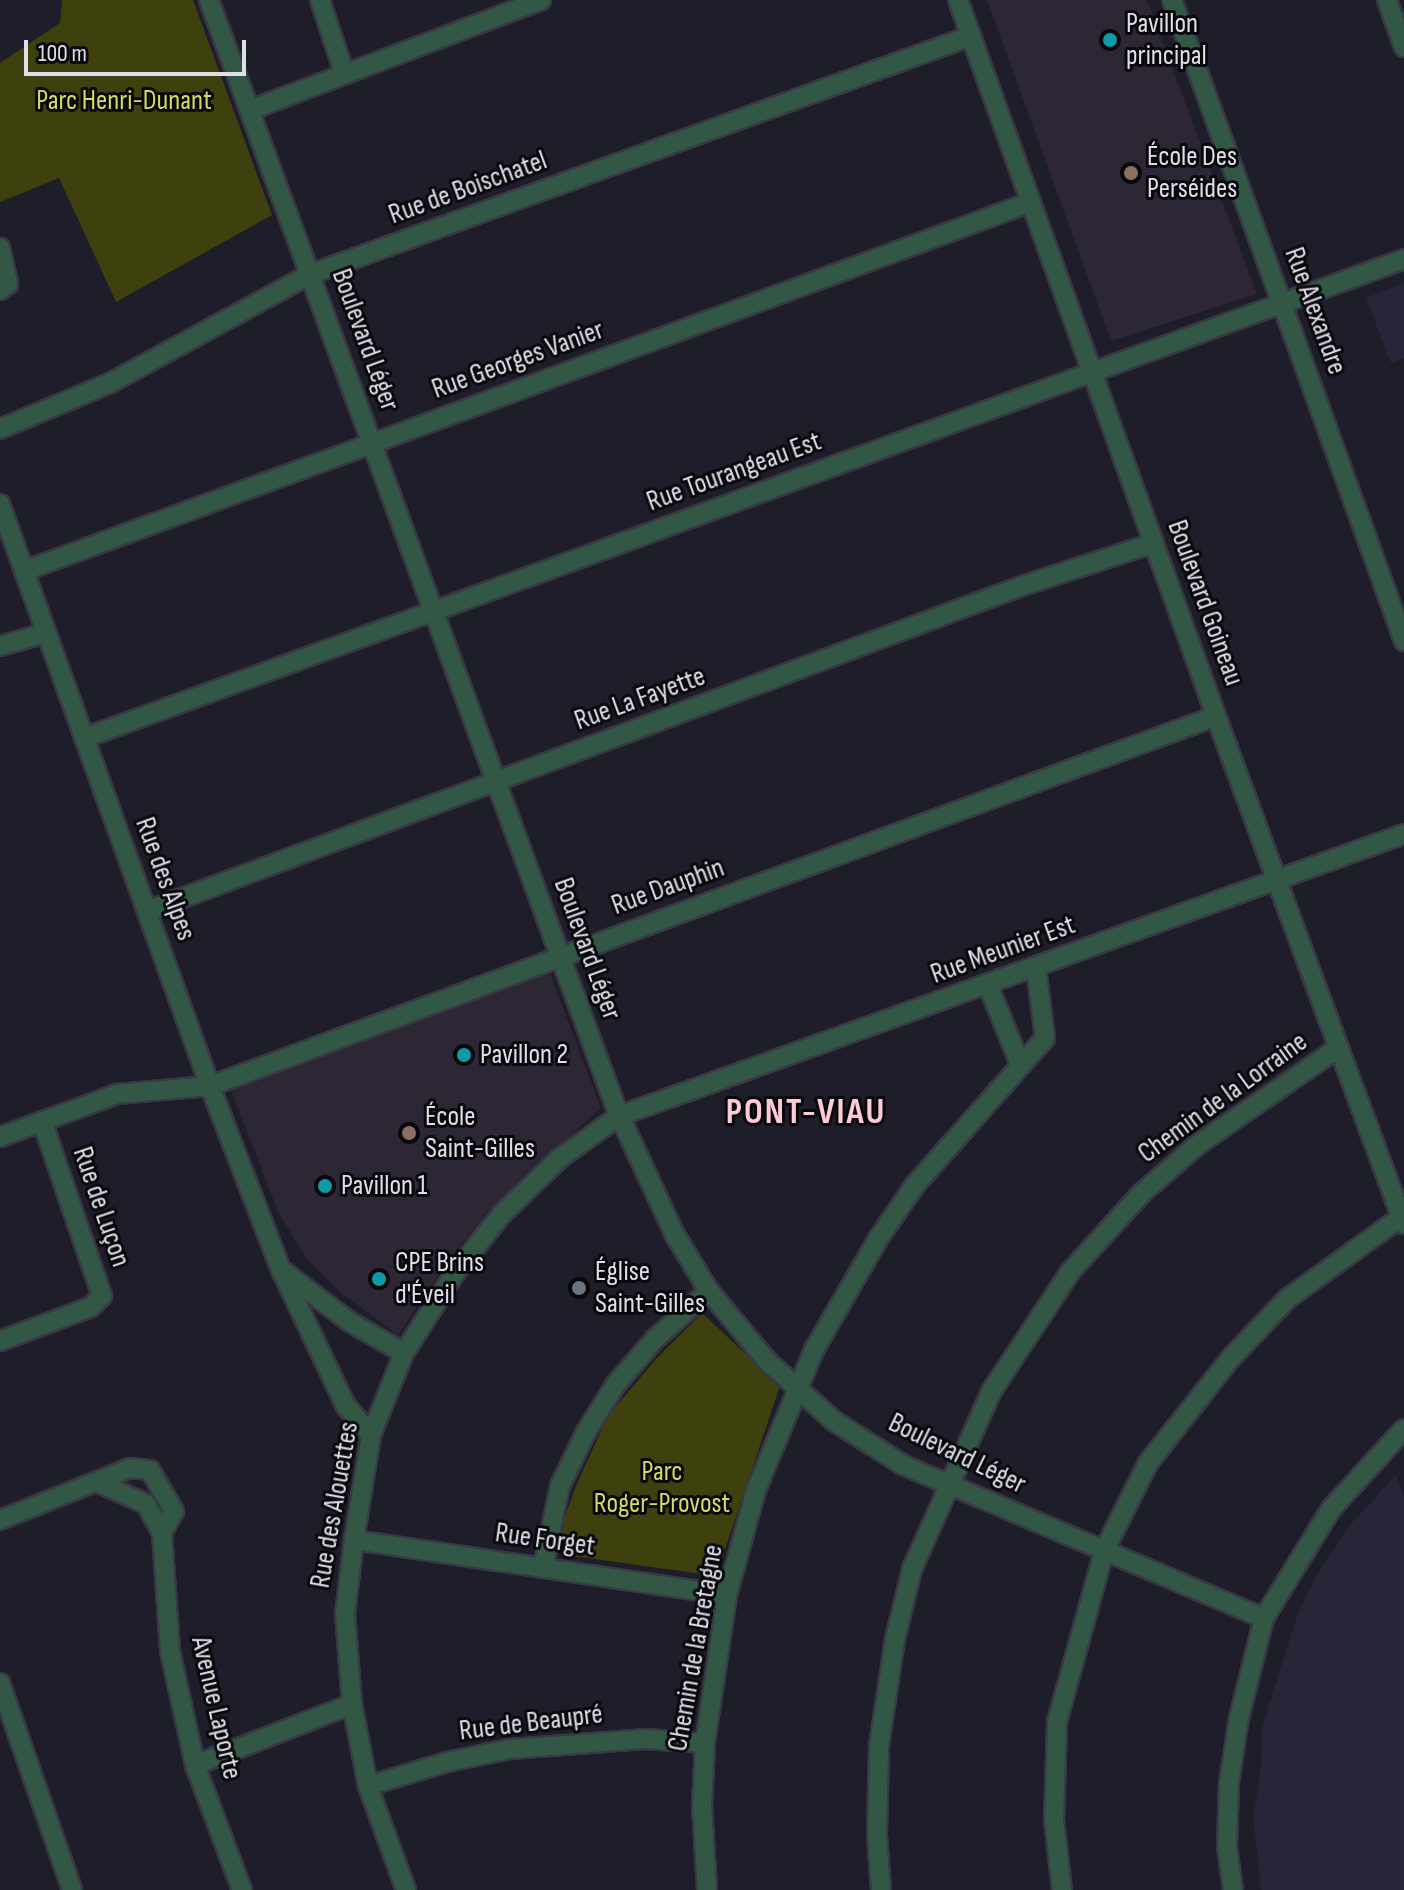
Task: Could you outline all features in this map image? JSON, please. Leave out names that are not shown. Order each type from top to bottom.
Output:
[{"type":"street","name":"Boulevard Léger","points":[[209,0],[619,1116],[675,1235],[709,1291],[766,1360],[834,1421],[903,1465],[1264,1618]]},
{"type":"street","points":[[320,0],[344,72]]},
{"type":"street","points":[[250,110],[541,0]]},
{"type":"street","name":"Boulevard Goineau","points":[[958,0],[1216,716],[1403,1220]]},
{"type":"street","name":"Rue Alexandre","points":[[1172,0],[1404,641]]},
{"type":"street","points":[[1387,0],[1404,47]]},
{"type":"street","name":"Rue de Boischatel","points":[[0,429],[110,383],[311,274],[971,36]]},
{"type":"street","name":"Rue Georges Vanier","points":[[24,571],[1031,202]]},
{"type":"street","points":[[0,248],[8,284],[0,290]]},
{"type":"street","name":"Rue Tourangeau Est","points":[[84,738],[1404,259]]},
{"type":"street","name":"Rue des Alpes","points":[[0,504],[210,1086],[281,1270],[346,1406],[371,1435]]},
{"type":"street","name":"Rue La Fayette","points":[[147,911],[1019,587],[1154,543]]},
{"type":"street","points":[[0,646],[46,633]]},
{"type":"street","name":"Rue Dauphin","points":[[0,1137],[117,1094],[210,1086],[1216,716]]},
{"type":"street","name":"Rue Meunier Est","points":[[619,1116],[1404,834]]},
{"type":"street","name":"Chemin de la Bretagne","points":[[707,1890],[702,1805],[705,1743],[727,1595],[756,1490],[814,1350],[892,1217],[915,1185],[1045,1038],[1036,968]]},
{"type":"street","points":[[988,985],[1020,1064]]},
{"type":"street","name":"Chemin de la Lorraine","points":[[881,1890],[877,1835],[879,1746],[895,1639],[912,1569],[991,1392],[1070,1272],[1142,1193],[1196,1146],[1338,1048]]},
{"type":"street","name":"Rue des Alouettes","points":[[406,1890],[368,1786],[352,1704],[345,1614],[371,1435],[404,1353],[455,1273],[501,1215],[560,1158],[619,1116]]},
{"type":"street","name":"Rue de Luçon","points":[[0,1341],[91,1307],[102,1296],[42,1121]]},
{"type":"street","points":[[1062,1890],[1054,1820],[1057,1722],[1104,1551],[1148,1463],[1231,1358],[1287,1299],[1403,1220]]},
{"type":"street","points":[[281,1270],[350,1322],[404,1353]]},
{"type":"street","points":[[543,1568],[560,1486],[586,1432],[616,1384],[656,1338],[709,1291]]},
{"type":"street","points":[[1233,1890],[1227,1846],[1229,1783],[1239,1718],[1264,1618],[1331,1509],[1404,1429]]},
{"type":"street","name":"Avenue Laporte","points":[[0,1520],[130,1468],[150,1470],[174,1511],[162,1533],[170,1651],[195,1765],[242,1890]]},
{"type":"street","points":[[97,1482],[146,1504],[162,1533]]},
{"type":"street","name":"Rue Forget","points":[[354,1540],[727,1595]]},
{"type":"street","points":[[0,1683],[72,1890]]},
{"type":"street","points":[[195,1765],[352,1704]]},
{"type":"street","name":"Rue de Beaupré","points":[[368,1786],[447,1762],[510,1749],[645,1739],[705,1743]]},
{"type":"shaded area","name":"École Des Perséides","points":[[987,0],[1147,0],[1257,294],[1111,341]]},
{"type":"shaded area","points":[[1404,283],[1404,358],[1391,363],[1366,298]]},
{"type":"shaded area","name":"École Saint-Gilles","points":[[548,968],[601,1108],[489,1210],[448,1261],[398,1335],[340,1292],[307,1259],[279,1214],[228,1083]]},
{"type":"shaded area","points":[[1396,1475],[1404,1497],[1404,1890],[1261,1890],[1253,1816],[1260,1777],[1262,1728],[1298,1613],[1317,1575],[1350,1525]]},
{"type":"green space","name":"Parc Henri-Dunant","points":[[62,0],[193,0],[272,215],[116,302],[59,178],[0,202],[0,63],[60,23]]},
{"type":"green space","name":"Parc Roger-Provost","points":[[702,1313],[780,1386],[716,1576],[566,1555],[557,1538],[578,1481],[608,1416],[656,1359]]},
{"type":"place","name":"Pavillon principal","points":[[1110,40]]},
{"type":"place","name":"École Des Perséides","points":[[1131,173]]},
{"type":"place","name":"Pavillon 2","points":[[464,1055]]},
{"type":"place","name":"École Saint-Gilles","points":[[409,1133]]},
{"type":"place","name":"Pavillon 1","points":[[325,1186]]},
{"type":"place","name":"CPE Brins d'Éveil","points":[[379,1279]]},
{"type":"place","name":"Église Saint-Gilles","points":[[579,1288]]},
{"type":"district","name":"PONT-VIAU","points":[[806,1113]]}]
